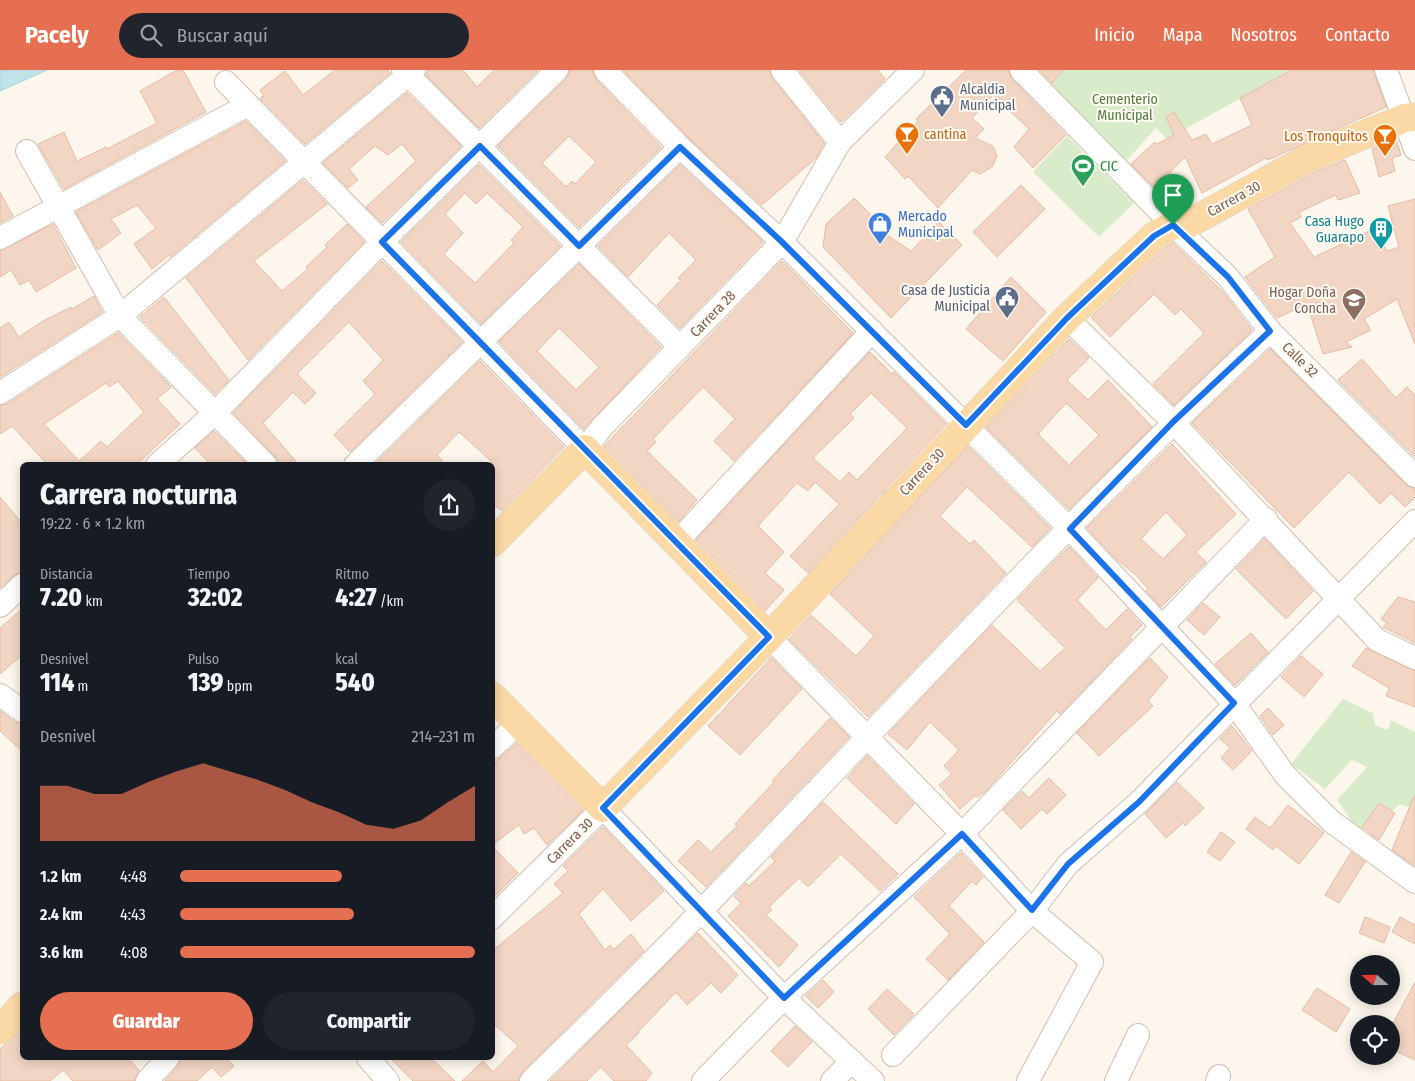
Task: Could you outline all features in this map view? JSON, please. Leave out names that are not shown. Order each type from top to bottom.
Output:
[{"type":"main road","name":"Carrera 30","points":[[603,808],[769,637],[1067,318],[1154,236],[1173,225],[1188,224],[1310,157],[1410,118]]},
{"type":"main road","points":[[585,449],[769,637]]},
{"type":"main road","name":"Carrera 28","points":[[495,540],[585,449]]},
{"type":"main road","points":[[495,699],[603,808]]},
{"type":"main road","points":[[0,1030],[20,1008]]},
{"type":"street","points":[[160,462],[215,413],[382,242],[557,70]]},
{"type":"street","points":[[605,70],[680,147],[782,242],[872,331],[1162,624],[1234,703],[1286,775],[1326,815],[1415,882]]},
{"type":"street","points":[[782,70],[840,142]]},
{"type":"street","name":"Calle 32","points":[[1021,70],[1173,225],[1228,277],[1270,331],[1415,476]]},
{"type":"street","points":[[1386,70],[1410,118],[1415,149]]},
{"type":"street","points":[[0,393],[120,316],[304,162],[408,71],[680,347]]},
{"type":"street","name":"Carrera 28","points":[[585,449],[602,428],[782,242],[840,142],[901,74]]},
{"type":"street","points":[[226,82],[585,449]]},
{"type":"street","points":[[0,238],[248,105]]},
{"type":"street","points":[[358,462],[680,147]]},
{"type":"street","points":[[27,151],[120,316],[263,462]]},
{"type":"street","points":[[1067,318],[1173,422],[1266,519],[1377,640],[1415,658]]},
{"type":"street","points":[[676,543],[872,331]]},
{"type":"street","points":[[531,1081],[703,910],[867,737],[1173,422],[1270,331]]},
{"type":"street","points":[[703,1081],[784,998],[962,834],[1162,624],[1266,519]]},
{"type":"street","points":[[893,1055],[1032,910],[1068,864],[1139,802],[1234,703],[1339,600],[1415,521]]},
{"type":"street","points":[[0,606],[20,588]]},
{"type":"street","points":[[769,637],[962,834],[1032,910],[1092,962],[1028,1081]]},
{"type":"street","points":[[0,694],[20,709]]},
{"type":"street","points":[[495,745],[519,723]]},
{"type":"street","points":[[603,808],[703,910],[784,998],[873,1081]]},
{"type":"street","name":"Carrera 30","points":[[495,915],[603,808]]},
{"type":"street","points":[[1116,1081],[1138,1035]]},
{"type":"street","points":[[147,1081],[166,1060]]},
{"type":"street","points":[[370,1060],[388,1081]]},
{"type":"street","points":[[832,1081],[852,1060]]},
{"type":"green space","name":"Cementerio Municipal","points":[[1064,70],[1292,70],[1167,139],[1156,128],[1126,161],[1049,85]]},
{"type":"green space","name":"CIC","points":[[1067,136],[1134,203],[1099,237],[1033,172]]},
{"type":"green space","points":[[1343,699],[1373,713],[1375,725],[1388,730],[1391,720],[1415,732],[1415,798],[1411,808],[1400,804],[1392,811],[1379,803],[1359,832],[1337,800],[1367,767],[1352,760],[1325,789],[1291,764]]},
{"type":"water","points":[[0,70],[47,70],[0,91]]},
{"type":"building","points":[[177,70],[183,70],[206,112],[64,189],[38,144],[64,132],[77,161],[106,147],[107,149],[157,123],[140,91]]},
{"type":"building","points":[[335,70],[387,70],[390,73],[305,144],[260,98],[264,96],[260,90],[285,71],[303,95]]},
{"type":"building","points":[[428,70],[463,70],[477,87],[494,70],[538,70],[479,128],[426,75]]},
{"type":"building","points":[[570,70],[592,70],[596,79],[661,147],[579,227],[498,146],[566,79]],"holes":[[[569,136],[596,162],[575,184],[572,181],[566,187],[542,163]]]},
{"type":"building","points":[[623,70],[769,70],[772,78],[824,143],[816,158],[762,205],[689,138]]},
{"type":"building","points":[[799,70],[878,70],[885,79],[841,122]]},
{"type":"building","points":[[966,70],[1008,70],[1012,79],[1066,135],[1033,168],[1014,147],[1029,129],[993,95],[972,118],[984,129],[975,138],[993,146],[997,156],[992,167],[980,174],[972,170],[938,208],[908,176],[905,179],[885,157],[918,121],[916,119]]},
{"type":"building","points":[[1039,70],[1064,70],[1052,83]]},
{"type":"building","points":[[1292,70],[1373,70],[1386,107],[1268,160],[1266,158],[1202,193],[1185,157],[1155,188],[1131,164],[1155,142],[1157,144],[1174,135],[1166,117],[1174,112],[1192,140],[1206,134],[1212,144],[1252,125],[1240,98]]},
{"type":"building","points":[[407,93],[461,146],[382,223],[366,207],[416,161],[402,144],[388,155],[375,146],[349,169],[358,180],[348,188],[323,163]]},
{"type":"building","points":[[246,121],[285,161],[170,257],[169,255],[152,269],[134,244],[156,228],[137,205],[111,219],[121,233],[98,250],[76,212]]},
{"type":"building","name":"Los Tronquitos","points":[[1396,139],[1401,155],[1392,158],[1395,171],[1379,177],[1372,149]]},
{"type":"building","points":[[1345,160],[1360,193],[1338,200],[1336,195],[1299,212],[1301,217],[1290,223],[1314,257],[1376,228],[1387,251],[1399,247],[1388,206],[1415,199],[1415,344],[1397,299],[1364,319],[1371,330],[1346,342],[1352,347],[1323,354],[1307,304],[1277,318],[1245,277],[1275,257],[1248,209],[1317,171]]},
{"type":"building","points":[[479,165],[560,246],[481,324],[401,242]],"holes":[[[465,193],[476,204],[487,193],[523,227],[511,240],[514,243],[475,283],[444,254],[463,233],[445,214]]]},
{"type":"building","points":[[680,165],[763,242],[680,328],[657,305],[681,280],[678,278],[696,260],[669,233],[628,277],[598,246]]},
{"type":"building","points":[[303,180],[327,204],[254,261],[282,291],[308,269],[306,267],[327,247],[325,245],[347,224],[364,242],[248,360],[186,278]]},
{"type":"building","points":[[1021,185],[1045,209],[997,257],[973,232]]},
{"type":"building","points":[[0,192],[13,216],[0,223]]},
{"type":"building","points":[[854,198],[874,218],[869,223],[911,251],[939,222],[962,245],[891,318],[823,247],[826,224]]},
{"type":"building","points":[[53,224],[76,268],[36,292],[29,280],[20,285],[11,270],[0,277],[0,251]]},
{"type":"building","points":[[1173,243],[1223,292],[1252,330],[1174,405],[1153,384],[1204,333],[1181,309],[1175,315],[1154,294],[1110,337],[1091,317],[1163,249]]},
{"type":"building","points":[[382,261],[462,342],[350,452],[334,435],[375,394],[363,381],[383,360],[349,322],[297,374],[316,393],[305,404],[293,392],[263,423],[296,462],[278,462],[275,456],[233,413]]},
{"type":"building","points":[[782,261],[853,333],[734,461],[714,441],[735,419],[703,387],[653,439],[656,442],[647,451],[697,500],[678,522],[604,446]]},
{"type":"building","points":[[579,264],[661,347],[584,429],[499,342]],"holes":[[[559,328],[599,367],[576,390],[537,351]]]},
{"type":"building","name":"Casa de Justicia Municipal","points":[[1011,277],[1046,312],[1003,361],[966,329]]},
{"type":"building","points":[[94,296],[102,312],[0,377],[0,328],[9,322],[19,337],[43,321],[71,307],[72,309]]},
{"type":"building","points":[[164,297],[229,380],[215,394],[140,317]]},
{"type":"building","points":[[118,333],[171,387],[157,399],[180,424],[139,462],[45,462],[12,426],[0,434],[0,406],[7,404]],"holes":[[[118,381],[144,412],[107,447],[101,441],[79,461],[44,424],[106,383],[109,387]]]},
{"type":"building","points":[[1069,339],[1089,358],[1067,380],[1088,400],[1108,380],[1152,427],[1069,509],[986,427]],"holes":[[[1066,403],[1099,435],[1069,465],[1038,434]]]},
{"type":"building","points":[[1270,349],[1406,485],[1415,489],[1415,497],[1405,507],[1391,493],[1380,504],[1349,472],[1294,528],[1192,423]]},
{"type":"building","points":[[870,352],[892,374],[894,372],[946,424],[808,573],[790,556],[839,504],[815,482],[808,491],[797,483],[758,526],[784,552],[765,573],[784,590],[765,611],[696,540]],"holes":[[[871,393],[907,428],[857,480],[849,472],[840,482],[813,458],[854,418],[850,414]]]},
{"type":"building","points":[[1362,359],[1396,398],[1407,387],[1415,395],[1415,457],[1338,380]]},
{"type":"building","points":[[480,361],[564,447],[502,511],[495,505],[495,462],[492,462],[459,432],[437,455],[443,462],[377,462]]},
{"type":"building","points":[[214,431],[245,462],[208,462],[195,448]]},
{"type":"building","points":[[1172,444],[1236,514],[1196,552],[1206,562],[1161,607],[1146,591],[1148,589],[1136,575],[1117,560],[1087,528]],"holes":[[[1166,512],[1187,535],[1163,559],[1141,539]]]},
{"type":"building","points":[[968,446],[1050,528],[1032,547],[967,487],[940,516],[970,544],[974,540],[1006,573],[868,717],[789,639],[811,615],[856,656],[874,636],[830,594]]},
{"type":"building","points":[[0,497],[20,521],[20,572],[0,588]]},
{"type":"building","points":[[1265,539],[1313,591],[1286,619],[1236,569]]},
{"type":"building","points":[[1069,547],[1098,578],[1077,600],[1106,630],[1127,609],[1142,625],[1130,637],[1132,639],[1060,714],[1057,711],[985,792],[977,797],[975,796],[960,809],[939,785],[952,774],[944,766],[959,750],[930,722],[907,750],[888,734],[992,625],[1040,671],[1065,648],[1017,600]]},
{"type":"building","points":[[1398,597],[1415,602],[1415,643],[1383,627],[1387,623],[1381,619]]},
{"type":"building","points":[[1203,603],[1220,617],[1204,635],[1187,620]]},
{"type":"building","points":[[20,611],[20,657],[0,674],[0,628]]},
{"type":"building","points":[[1251,633],[1268,652],[1235,685],[1215,664]]},
{"type":"building","points":[[1366,648],[1415,671],[1415,707],[1386,696],[1389,688],[1352,666]]},
{"type":"building","points":[[1301,656],[1323,674],[1304,697],[1281,677]]},
{"type":"building","points":[[771,658],[802,689],[740,755],[708,726]]},
{"type":"building","points":[[1150,658],[1168,677],[1148,701],[1153,706],[1099,756],[1077,733]]},
{"type":"building","points":[[1268,708],[1284,725],[1273,735],[1260,716]]},
{"type":"building","points":[[0,711],[14,722],[20,724],[20,749],[0,731]]},
{"type":"building","points":[[830,718],[849,737],[706,887],[678,861],[698,840],[711,852],[737,826],[735,824],[774,782],[772,781]]},
{"type":"building","points":[[1232,726],[1252,751],[1233,770],[1221,758],[1230,748],[1220,739]]},
{"type":"building","points":[[517,743],[583,810],[547,845],[534,828],[524,834],[519,825],[495,843],[495,762]]},
{"type":"building","points":[[867,756],[914,804],[896,824],[847,778]]},
{"type":"building","points":[[1049,778],[1066,795],[1047,814],[1042,809],[1021,829],[1003,810],[1022,791],[1029,798]]},
{"type":"building","points":[[1177,782],[1204,808],[1185,826],[1183,823],[1166,838],[1145,814]]},
{"type":"building","points":[[1415,796],[1415,866],[1392,850]]},
{"type":"building","points":[[823,802],[898,874],[880,891],[841,854],[808,887],[799,878],[769,907],[772,910],[766,915],[798,945],[779,967],[728,916],[741,903],[734,896],[746,883],[749,886],[775,861],[771,857]]},
{"type":"building","points":[[1379,803],[1395,813],[1379,840],[1362,827]]},
{"type":"building","points":[[1288,805],[1324,833],[1299,864],[1276,846],[1273,850],[1246,829],[1255,817],[1270,828]]},
{"type":"building","points":[[603,827],[664,891],[631,921],[603,889],[579,914],[605,950],[610,945],[613,950],[631,934],[644,951],[522,1072],[518,1081],[462,1081],[483,1061],[493,1072],[518,1046],[495,1025],[495,949],[563,893],[554,884],[568,871],[563,866]]},
{"type":"building","points":[[1221,832],[1235,842],[1220,861],[1207,852]]},
{"type":"building","points":[[495,849],[518,873],[495,896]]},
{"type":"building","points":[[1351,852],[1365,862],[1339,903],[1325,895]]},
{"type":"building","points":[[961,853],[983,877],[976,885],[972,881],[949,906],[984,942],[948,980],[926,959],[950,934],[914,897]]},
{"type":"building","points":[[1365,917],[1390,927],[1384,943],[1359,933]]},
{"type":"building","points":[[1400,917],[1415,925],[1415,944],[1392,932]]},
{"type":"building","points":[[698,933],[738,975],[721,993],[711,983],[687,1005],[676,992],[626,1045],[652,1073],[646,1081],[614,1081],[601,1067],[587,1081],[550,1081]]},
{"type":"building","points":[[823,980],[834,992],[818,1008],[806,996]]},
{"type":"building","points":[[1415,982],[1415,1060],[1400,1053],[1400,1015],[1397,1015]]},
{"type":"building","points":[[1317,988],[1350,1009],[1336,1032],[1302,1010]]},
{"type":"building","points":[[887,989],[914,1014],[894,1035],[868,1009]]},
{"type":"building","points":[[795,1026],[812,1042],[788,1067],[771,1051]]},
{"type":"building","points":[[20,1031],[20,1060],[130,1060],[139,1070],[134,1081],[73,1081],[63,1070],[50,1081],[0,1081],[0,1049]]},
{"type":"building","points":[[180,1060],[228,1060],[234,1066],[221,1077],[212,1067],[197,1081],[165,1081],[178,1066]]},
{"type":"building","points":[[392,1060],[433,1060],[455,1081],[413,1081]]},
{"type":"place","name":"Alcaldia Municipal","points":[[942,118]]},
{"type":"place","name":"cantina","points":[[907,155]]},
{"type":"place","name":"Los Tronquitos","points":[[1385,157]]},
{"type":"place","name":"CIC","points":[[1083,187]]},
{"type":"place","name":"Mercado Municipal","points":[[880,245]]},
{"type":"place","name":"Casa Hugo Guarapo","points":[[1381,250]]},
{"type":"place","name":"Casa de Justicia Municipal","points":[[1007,319]]},
{"type":"place","name":"Hogar Doña Concha","points":[[1354,321]]},
{"type":"route","points":[[480,146],[579,246],[680,147],[782,242],[966,425],[1067,318],[1154,236],[1173,225],[1228,277],[1270,331],[1173,422],[1070,529],[1162,624],[1234,703],[1139,802],[1068,864],[1032,910],[962,834],[784,998],[703,910],[603,808],[769,637],[382,242],[480,146]]}]
